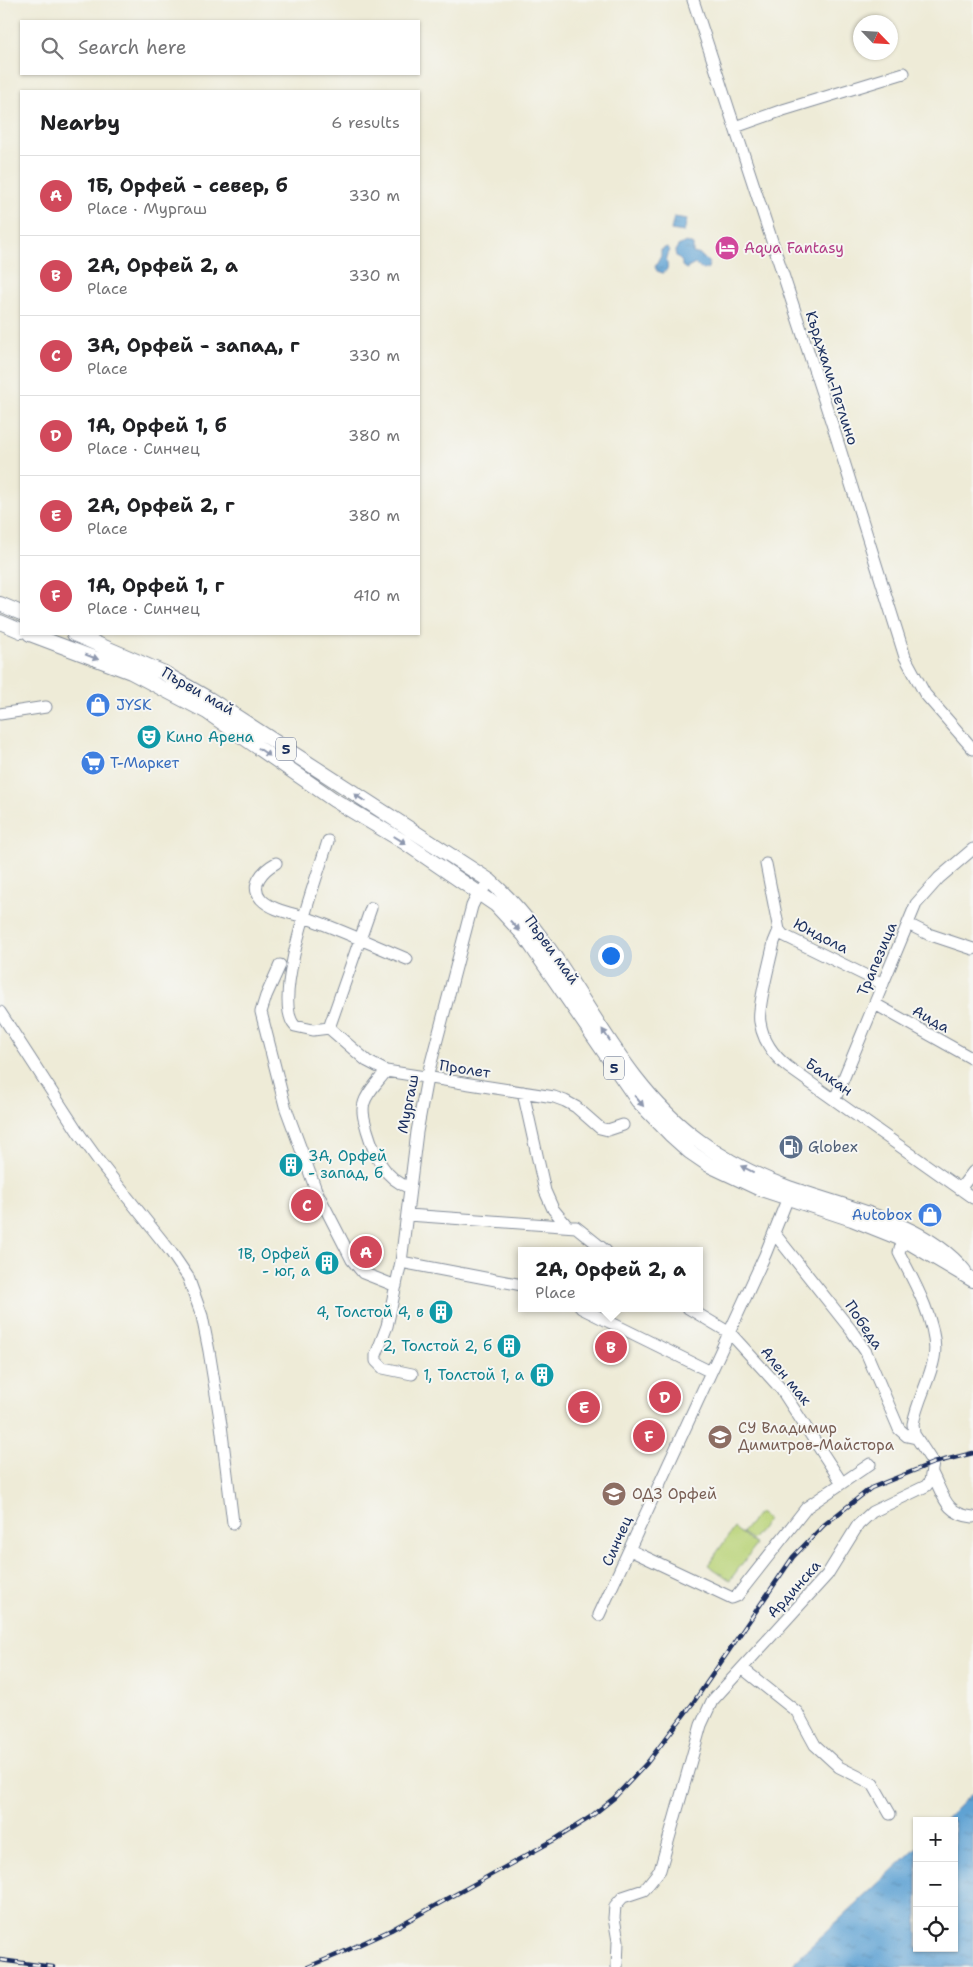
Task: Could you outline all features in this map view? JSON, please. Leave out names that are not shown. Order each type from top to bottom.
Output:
[{"type":"main road","points":[[0,604],[19,612]]},
{"type":"main road","points":[[0,622],[20,630]]},
{"type":"main road","name":"Първи май","points":[[33,635],[131,672],[207,712],[334,800],[404,842],[480,892],[496,905],[524,935],[638,1101],[690,1152],[709,1165],[739,1180],[874,1216],[906,1229],[927,1240],[953,1258],[970,1278]]},
{"type":"main road","name":"Първи май","points":[[76,635],[162,672],[209,698],[490,880],[534,927],[628,1067],[657,1103],[699,1141],[789,1194],[907,1241],[970,1278]]},
{"type":"street","name":"Кърджали-Петлино","points":[[693,0],[905,657],[925,694],[973,749]]},
{"type":"street","points":[[735,127],[783,110],[904,73]]},
{"type":"street","points":[[0,617],[19,612]]},
{"type":"street","points":[[0,714],[46,706]]},
{"type":"street","points":[[328,841],[304,917],[290,971],[287,1002],[288,1015],[295,1026],[313,1030],[329,1028],[370,908]]},
{"type":"street","name":"Трапезица","points":[[835,1099],[916,904],[939,878],[973,849]]},
{"type":"street","points":[[276,863],[266,868],[260,876],[257,885],[262,900],[269,905],[304,917],[407,959]]},
{"type":"street","name":"Юндола","points":[[766,864],[779,930],[784,935],[884,984]]},
{"type":"street","name":"Мургаш","points":[[412,1374],[383,1368],[376,1361],[376,1355],[387,1326],[401,1262],[417,1132],[428,1078],[472,906],[490,880]]},
{"type":"street","points":[[908,924],[928,934],[973,949]]},
{"type":"street","name":"Балкан","points":[[779,930],[774,942],[759,1021],[768,1047],[776,1058],[973,1198]]},
{"type":"street","points":[[280,965],[261,1012],[285,1106],[316,1190],[352,1260],[363,1273],[396,1286]]},
{"type":"street","name":"Аида","points":[[875,1004],[973,1059]]},
{"type":"street","points":[[0,1012],[78,1132],[171,1252],[188,1277],[202,1316],[209,1351],[221,1425],[233,1523]]},
{"type":"street","name":"Пролет","points":[[329,1028],[367,1061],[386,1071],[565,1100],[600,1128],[608,1130],[623,1125]]},
{"type":"street","points":[[386,1071],[364,1101],[365,1122],[375,1154],[381,1165],[391,1177],[410,1188]]},
{"type":"street","points":[[523,1092],[545,1191],[553,1208],[566,1226]]},
{"type":"street","points":[[960,1189],[973,1172]]},
{"type":"street","name":"Синчец","points":[[599,1615],[730,1332],[774,1233],[789,1194]]},
{"type":"street","points":[[408,1215],[576,1227],[601,1247]]},
{"type":"street","name":"Победа","points":[[774,1233],[851,1330],[866,1352],[899,1429],[907,1436],[916,1438]]},
{"type":"street","points":[[907,1241],[900,1248],[899,1253],[927,1314],[935,1338],[934,1359],[914,1416],[913,1430],[916,1438],[933,1463],[932,1474],[953,1512],[961,1516],[973,1518]]},
{"type":"street","points":[[401,1262],[518,1284]]},
{"type":"street","points":[[589,1312],[710,1372]]},
{"type":"street","name":"Ален мак","points":[[695,1312],[730,1332],[781,1389],[842,1483]]},
{"type":"street","points":[[630,1550],[732,1598],[738,1596],[807,1507],[870,1464]]},
{"type":"street","name":"Ардинска","points":[[618,1967],[618,1941],[614,1918],[615,1906],[623,1897],[644,1890],[655,1879],[660,1870],[703,1719],[712,1701],[827,1575],[858,1525],[872,1512],[926,1486],[932,1474]]},
{"type":"street","points":[[742,1668],[797,1712],[815,1745],[839,1767],[872,1784],[890,1814]]},
{"type":"green space","points":[[759,1512],[768,1520],[752,1540],[742,1533]]},
{"type":"green space","points":[[734,1528],[756,1545],[730,1580],[708,1565]]},
{"type":"water","points":[[674,217],[687,219],[684,232],[671,230]]},
{"type":"water","points":[[686,242],[693,245],[693,253],[701,255],[709,263],[708,268],[704,270],[695,264],[686,269],[682,266],[682,262],[676,256],[675,251],[678,246]]},
{"type":"water","points":[[667,247],[670,250],[667,256],[667,269],[663,273],[657,271],[655,267],[661,256],[661,250]]},
{"type":"water","points":[[973,1792],[973,1967],[792,1967],[796,1960],[913,1851],[913,1952],[958,1952],[958,1817],[948,1817]]},
{"type":"railway","points":[[308,1967],[391,1930],[554,1840],[589,1818],[614,1798],[647,1763],[693,1703],[793,1557],[824,1525],[871,1488],[933,1463],[973,1453]]},
{"type":"railway","points":[[0,1960],[53,1967]]},
{"type":"place","name":"Aqua Fantasy","points":[[727,248]]},
{"type":"place","name":"JYSK","points":[[98,705]]},
{"type":"place","name":"Кино Арена","points":[[149,737]]},
{"type":"place","name":"Т-Маркет","points":[[93,763]]},
{"type":"place","name":"Globex","points":[[791,1147]]},
{"type":"place","name":"3А, Орфей - запад, б","points":[[291,1165]]},
{"type":"place","name":"3А, Орфей - запад, г","points":[[307,1205]]},
{"type":"place","name":"Autobox","points":[[930,1215]]},
{"type":"place","name":"1Б, Орфей - север, б","points":[[366,1252]]},
{"type":"place","name":"1В, Орфей - юг, а","points":[[327,1263]]},
{"type":"place","name":"4, Толстой 4, в","points":[[441,1312]]},
{"type":"place","name":"2, Толстой 2, б","points":[[509,1346]]},
{"type":"place","name":"2А, Орфей 2, а","points":[[611,1347]]},
{"type":"place","name":"1, Толстой 1, а","points":[[542,1375]]},
{"type":"place","name":"1А, Орфей 1, б","points":[[665,1397]]},
{"type":"place","name":"2А, Орфей 2, г","points":[[584,1407]]},
{"type":"place","name":"1А, Орфей 1, г","points":[[649,1436]]},
{"type":"place","name":"СУ Владимир Димитров-Майстора","points":[[720,1437]]},
{"type":"place","name":"ОДЗ Орфей","points":[[614,1494]]}]
